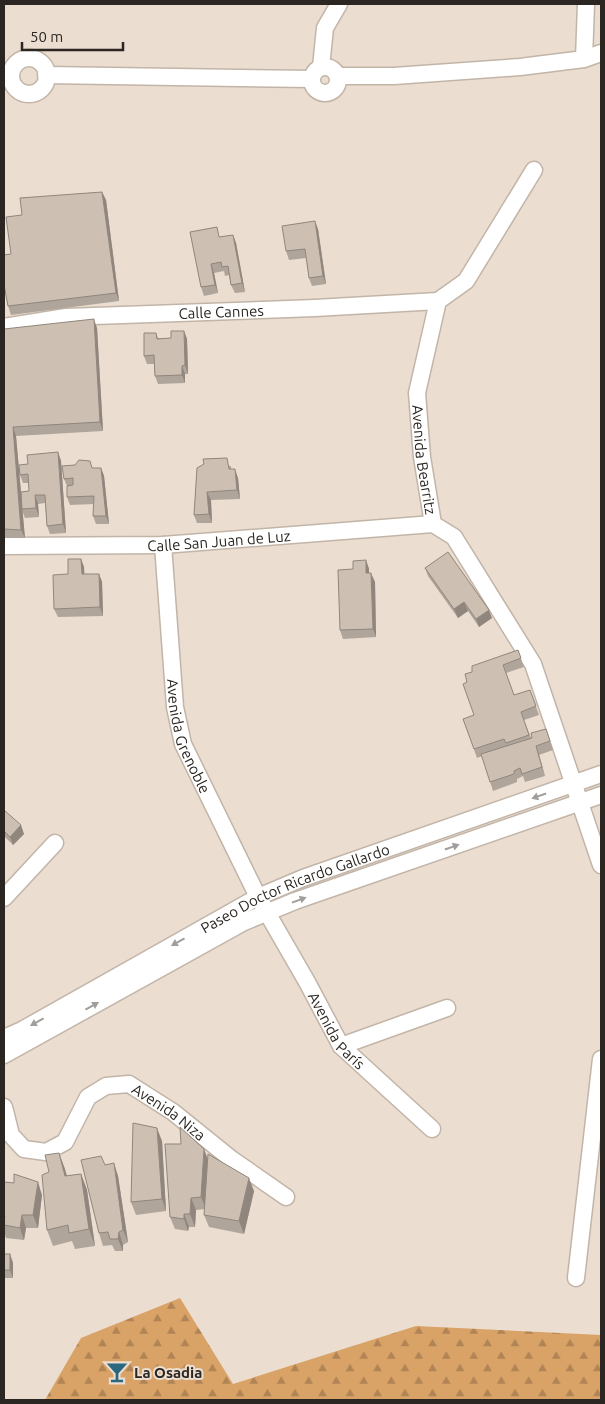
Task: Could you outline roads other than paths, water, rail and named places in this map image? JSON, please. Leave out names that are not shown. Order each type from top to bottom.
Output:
[{"type":"street","points":[[46,76],[316,73],[326,67],[331,68],[338,76],[338,81],[334,90],[326,94],[314,88],[316,73],[325,28],[339,4]]},
{"type":"street","points":[[584,59],[586,4]]},
{"type":"street","points":[[338,76],[404,76],[520,67],[584,59],[601,53]]},
{"type":"street","points":[[28,58],[34,59],[43,65],[46,70],[46,81],[43,87],[32,93],[26,94],[16,88],[7,77],[17,62],[28,58]]},
{"type":"street","points":[[438,301],[466,281],[534,170]]},
{"type":"street","name":"Calle Cannes","points":[[4,327],[66,318],[438,301]]},
{"type":"street","name":"Avenida Bearritz","points":[[438,301],[417,392],[422,457],[433,524],[454,537],[533,664],[601,865]]},
{"type":"street","name":"Calle San Juan de Luz","points":[[4,546],[163,545],[433,524]]},
{"type":"street","name":"Avenida Grenoble","points":[[163,545],[175,707],[183,744],[267,913]]},
{"type":"street","name":"Paseo Doctor Ricardo Gallardo","points":[[4,1038],[22,1030],[258,897],[303,878],[601,774]]},
{"type":"street","name":"Paseo Doctor Ricardo Gallardo","points":[[4,1055],[244,922],[295,901],[601,796]]},
{"type":"street","points":[[4,898],[55,844]]},
{"type":"street","name":"Avenida París","points":[[267,913],[308,982],[341,1046],[432,1129]]},
{"type":"street","points":[[341,1046],[447,1008]]},
{"type":"street","points":[[576,1278],[601,1059]]},
{"type":"street","name":"Avenida Niza","points":[[4,1107],[11,1135],[24,1149],[46,1152],[65,1142],[88,1097],[106,1086],[129,1084],[173,1112],[230,1158],[286,1197]]},
{"type":"place","name":"La Osadia","points":[[117,1372]]}]
